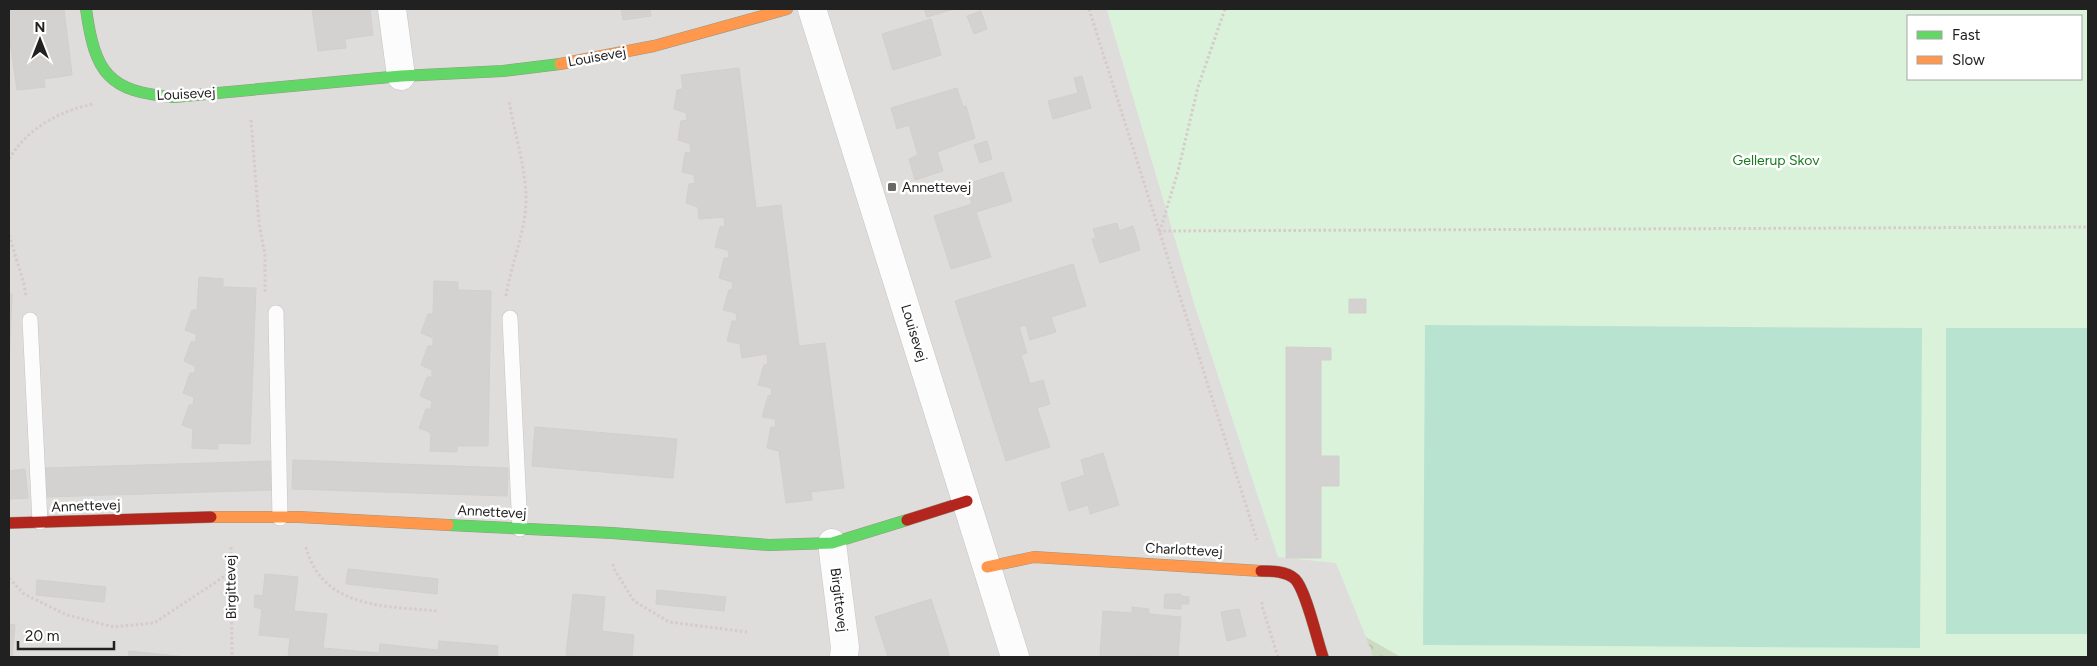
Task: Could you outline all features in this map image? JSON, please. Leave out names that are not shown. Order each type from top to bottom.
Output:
[{"type":"street","name":"Louisevej","points":[[86,9],[91,46],[97,61],[113,81],[142,95],[174,97],[401,76],[503,71],[578,62],[654,46],[788,9]]},
{"type":"street","points":[[392,9],[401,76]]},
{"type":"street","name":"Louisevej","points":[[812,9],[1016,657]]},
{"type":"street","name":"Annettevej","points":[[9,523],[230,516],[299,517],[612,533],[769,545],[832,543],[967,501]]},
{"type":"street","name":"Birgittevej","points":[[832,543],[845,647],[844,657]]},
{"type":"street","name":"Charlottevej","points":[[987,567],[1034,557],[1280,572],[1294,578],[1301,588],[1324,657]]},
{"type":"lane","points":[[276,313],[280,518]]},
{"type":"lane","points":[[510,318],[520,529]]},
{"type":"lane","points":[[30,320],[40,522]]},
{"type":"path","points":[[1089,9],[1267,570],[1262,606],[1278,657]]},
{"type":"path","points":[[1160,231],[1178,171],[1198,87],[1226,9]]},
{"type":"path","points":[[503,71],[526,195],[519,241],[509,276]]},
{"type":"path","points":[[248,89],[259,222],[265,255],[266,313],[276,313]]},
{"type":"path","points":[[9,158],[15,148],[30,134],[63,112],[110,99],[129,90]]},
{"type":"path","points":[[1160,231],[2088,227]]},
{"type":"path","points":[[9,235],[24,284],[30,320]]},
{"type":"path","name":"Birgittevej","points":[[230,516],[232,657]]},
{"type":"path","points":[[299,517],[310,562],[332,589],[367,604],[438,611]]},
{"type":"path","points":[[612,533],[614,568],[634,601],[669,622],[747,632]]},
{"type":"path","points":[[9,578],[24,594],[67,615],[114,627],[154,624],[231,572]]},
{"type":"shaded area","points":[[9,9],[1107,9],[1196,309],[1432,657],[9,657]]},
{"type":"green space","name":"Gellerup Skov","points":[[1107,9],[2088,9],[2088,657],[1401,657],[1366,637],[1336,563],[1278,557],[1196,309]]},
{"type":"green space","points":[[1425,325],[1922,328],[1920,648],[1423,645]]},
{"type":"green space","points":[[1946,328],[2088,328],[2088,634],[1946,634]]},
{"type":"green space","points":[[1366,637],[1401,657],[1373,657]]},
{"type":"building","points":[[9,9],[64,9],[72,75],[44,79],[45,87],[17,90],[9,39]]},
{"type":"building","points":[[312,9],[370,9],[373,35],[345,39],[346,48],[318,51]]},
{"type":"building","points":[[621,9],[650,9],[651,16],[623,20]]},
{"type":"building","points":[[924,9],[954,9],[927,17]]},
{"type":"building","points":[[981,11],[987,29],[974,34],[967,16]]},
{"type":"building","points":[[931,19],[941,55],[893,70],[882,34]]},
{"type":"building","points":[[739,68],[756,208],[781,205],[799,346],[825,343],[844,488],[811,492],[812,500],[786,503],[779,451],[767,448],[771,427],[776,427],[775,419],[762,417],[768,396],[772,395],[771,388],[758,385],[764,365],[768,364],[767,354],[742,358],[740,344],[727,341],[732,321],[737,321],[736,313],[723,310],[729,290],[733,289],[732,282],[719,278],[724,258],[729,258],[728,250],[715,247],[720,227],[725,226],[724,217],[699,219],[698,207],[686,203],[689,184],[695,183],[694,175],[682,172],[685,153],[691,152],[690,144],[678,140],[681,121],[687,120],[686,113],[674,109],[677,90],[683,89],[681,75]]},
{"type":"building","points":[[1082,76],[1091,108],[1053,119],[1048,101],[1078,93],[1074,78]]},
{"type":"building","points":[[957,88],[963,107],[966,106],[975,138],[937,152],[943,171],[915,180],[909,159],[918,155],[909,125],[897,129],[891,108]]},
{"type":"building","points":[[987,141],[992,159],[980,163],[974,145]]},
{"type":"building","points":[[1003,172],[1012,201],[976,212],[991,257],[951,269],[934,216],[972,204],[965,185]]},
{"type":"building","points":[[1117,223],[1119,231],[1133,226],[1140,250],[1100,263],[1092,239],[1096,238],[1093,229]]},
{"type":"building","points":[[1073,264],[1086,306],[1051,317],[1056,332],[1030,340],[1026,325],[1019,327],[1027,353],[1021,355],[1030,384],[1043,380],[1050,404],[1037,408],[1050,447],[1006,461],[955,301]]},
{"type":"building","points":[[199,277],[223,279],[223,287],[256,288],[250,444],[218,443],[218,449],[192,448],[193,429],[182,425],[189,405],[193,405],[194,397],[183,393],[190,373],[195,373],[195,366],[184,361],[191,342],[196,342],[196,334],[185,330],[192,310],[197,310]]},
{"type":"building","points":[[434,281],[458,282],[458,290],[491,291],[488,446],[457,446],[457,452],[430,451],[431,433],[419,428],[426,409],[431,409],[432,401],[420,396],[427,377],[432,377],[432,370],[421,365],[428,346],[433,346],[433,338],[421,333],[428,314],[433,314]]},
{"type":"building","points":[[9,294],[12,294],[9,369]]},
{"type":"building","points":[[1349,299],[1366,299],[1366,313],[1349,313]]},
{"type":"building","points":[[1286,347],[1331,348],[1331,360],[1321,360],[1321,456],[1339,456],[1339,486],[1321,486],[1321,558],[1286,558]]},
{"type":"building","points":[[535,427],[677,439],[673,478],[532,466]]},
{"type":"building","points":[[1103,453],[1119,505],[1090,514],[1088,505],[1069,511],[1061,483],[1085,475],[1081,460]]},
{"type":"building","points":[[293,460],[508,468],[507,496],[292,489]]},
{"type":"building","points":[[273,461],[273,490],[46,497],[45,468]]},
{"type":"building","points":[[25,469],[28,498],[9,499],[9,471]]},
{"type":"building","points":[[348,569],[438,579],[437,594],[346,584]]},
{"type":"building","points":[[265,574],[298,577],[294,611],[327,614],[323,648],[379,653],[380,644],[438,650],[439,641],[498,646],[497,657],[288,657],[290,638],[259,635],[262,609],[254,607],[255,595],[263,596]]},
{"type":"building","points":[[37,580],[106,587],[104,602],[36,595]]},
{"type":"building","points":[[657,590],[726,597],[724,611],[656,604]]},
{"type":"building","points":[[573,594],[605,597],[602,631],[634,635],[632,657],[566,655]]},
{"type":"building","points":[[1165,594],[1181,594],[1181,596],[1189,597],[1189,604],[1181,604],[1181,609],[1164,608]]},
{"type":"building","points":[[931,599],[950,657],[888,657],[875,617]]},
{"type":"building","points":[[1132,607],[1149,609],[1149,614],[1181,617],[1178,657],[1133,655],[1133,657],[1100,657],[1103,611],[1132,613]]},
{"type":"building","points":[[1239,609],[1246,636],[1227,641],[1221,612]]},
{"type":"building","points":[[9,624],[15,625],[12,657],[9,657]]},
{"type":"building","points":[[129,651],[187,657],[128,657]]},
{"type":"traffic: fast","points":[[86,9],[94,49],[100,64],[109,75],[120,84],[134,90],[174,97],[401,76],[503,71],[560,64]]},
{"type":"traffic: fast","points":[[448,525],[612,533],[769,545],[832,543],[907,520]]},
{"type":"traffic: slow","points":[[560,64],[654,46],[787,9]]},
{"type":"traffic: slow","points":[[211,517],[299,517],[448,525]]},
{"type":"traffic: slow","points":[[987,567],[1034,557],[1261,571]]},
{"type":"traffic: jam","points":[[907,520],[967,501]]},
{"type":"traffic: jam","points":[[9,523],[211,517]]},
{"type":"traffic: jam","points":[[1261,571],[1283,573],[1295,579],[1307,604],[1323,657]]},
{"type":"place","name":"Annettevej","points":[[892,187]]}]
